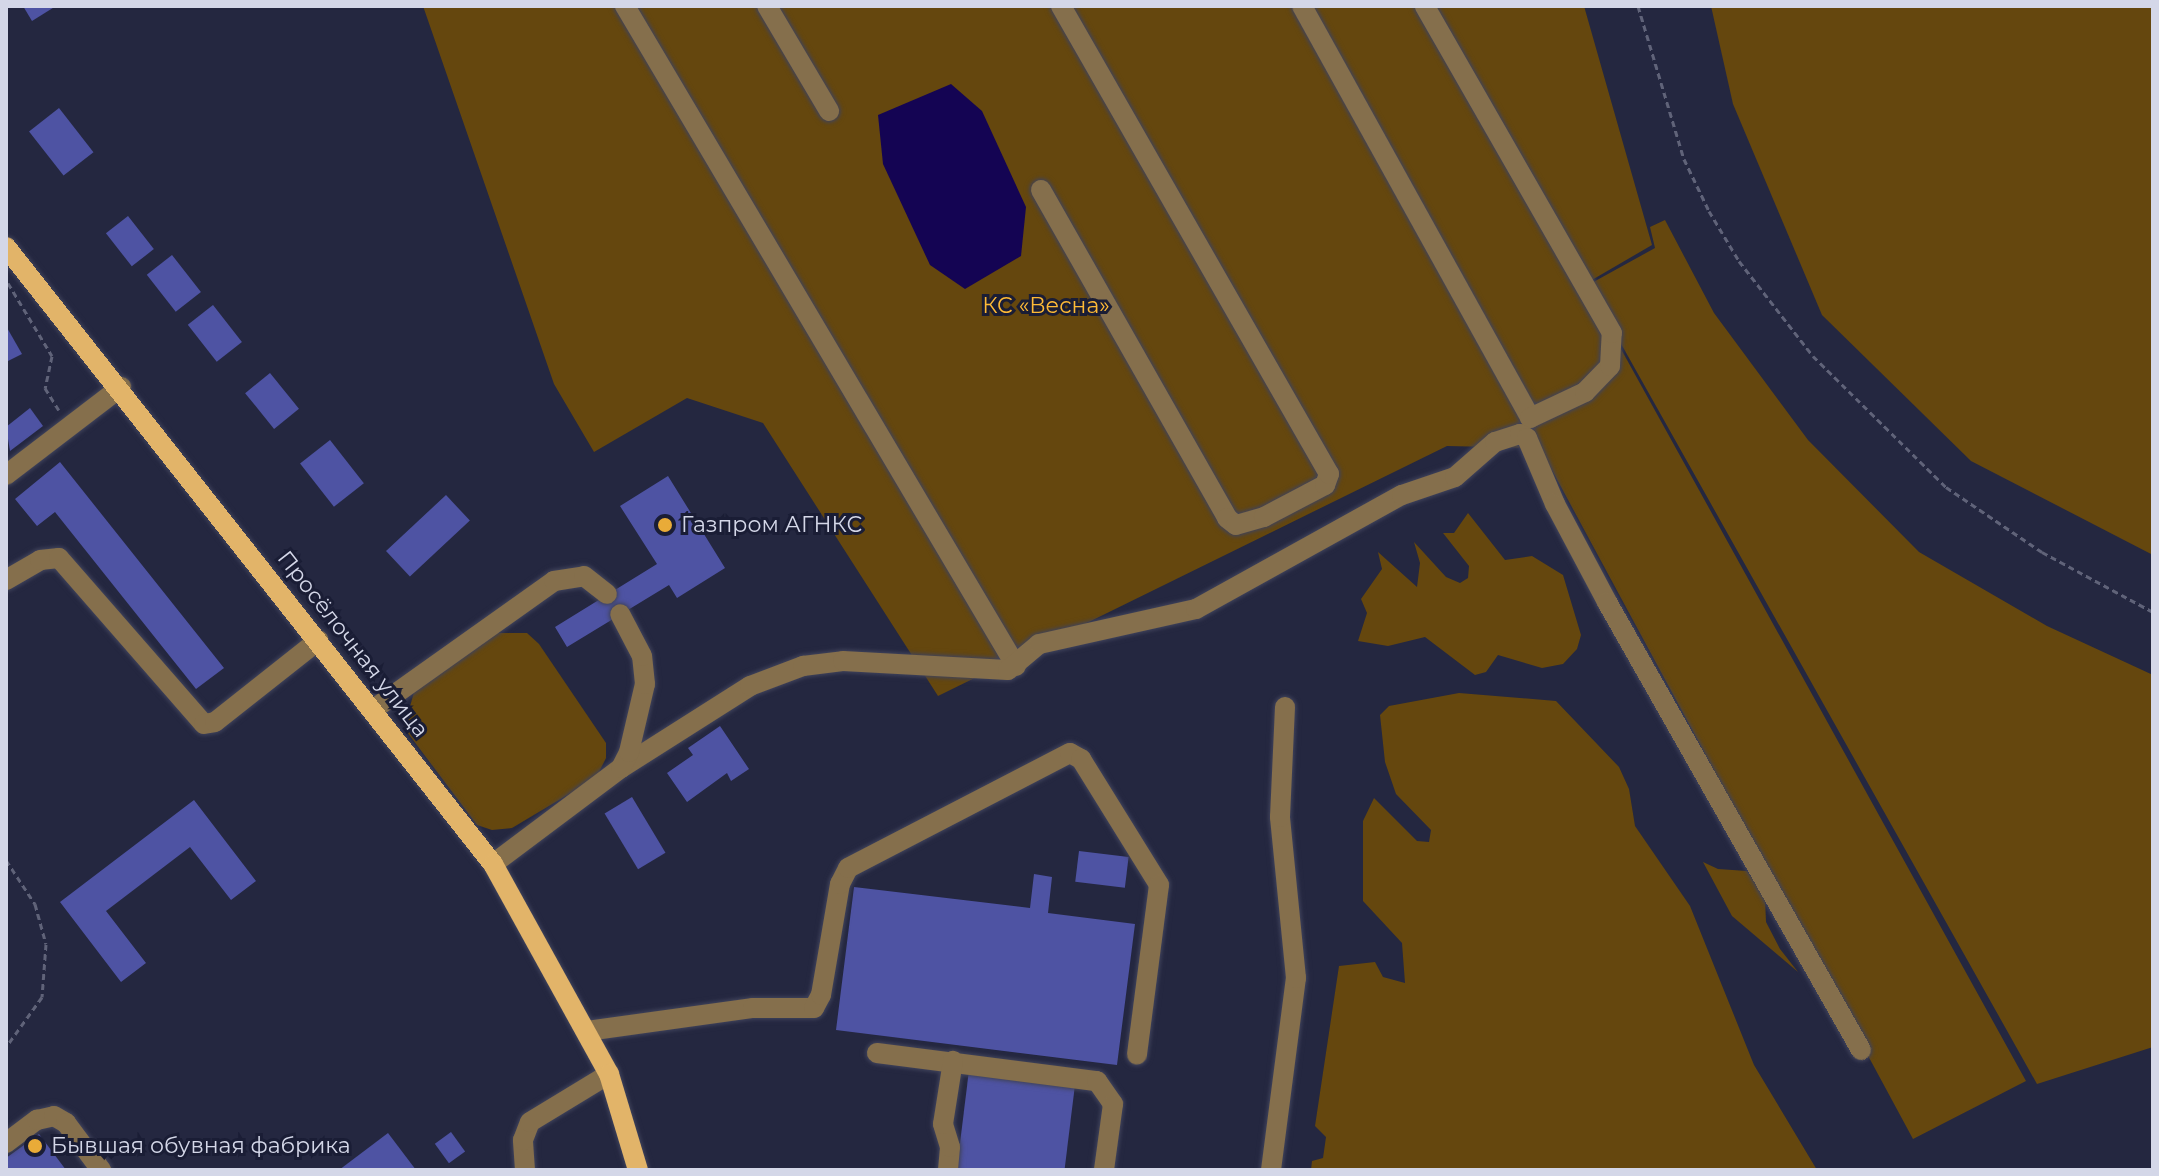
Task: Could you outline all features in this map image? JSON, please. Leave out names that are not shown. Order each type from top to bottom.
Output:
[{"type":"main road","name":"Просёлочная улица","points":[[6,247],[121,387],[493,864],[609,1074],[638,1170]]},
{"type":"street","points":[[625,6],[1016,666]]},
{"type":"street","points":[[767,6],[829,111]]},
{"type":"street","points":[[1041,190],[1227,518],[1236,525],[1264,517],[1325,485],[1329,474],[1061,6]]},
{"type":"street","points":[[1302,6],[1530,418],[1551,412],[1585,392],[1610,366],[1612,333],[1425,6]]},
{"type":"street","points":[[6,475],[121,387]]},
{"type":"street","points":[[493,864],[621,768],[750,686],[803,666],[843,661],[995,672],[1016,666],[1039,644],[1052,639],[1196,609],[1402,495],[1455,477],[1503,436],[1520,434],[1527,438],[1555,504],[1607,602],[1861,1050]]},
{"type":"street","points":[[6,580],[40,560],[59,558],[204,724],[215,722],[319,640]]},
{"type":"street","points":[[374,709],[554,581],[584,576],[607,594]]},
{"type":"street","points":[[620,614],[642,656],[645,684],[637,733],[621,768]]},
{"type":"street","points":[[1271,1170],[1296,978],[1280,817],[1285,707]]},
{"type":"street","points":[[587,1031],[753,1008],[814,1008],[821,995],[842,876],[848,868],[1070,753],[1081,759],[1159,885],[1137,1055]]},
{"type":"street","points":[[877,1053],[1088,1077],[1103,1085],[1113,1104],[1104,1170]]},
{"type":"street","points":[[948,1170],[950,1147],[943,1133],[953,1061]]},
{"type":"street","points":[[525,1170],[523,1140],[530,1122],[609,1074]]},
{"type":"street","points":[[6,1143],[37,1120],[54,1116],[66,1123],[101,1170]]},
{"type":"path","points":[[1638,6],[1684,159],[1709,211],[1739,261],[1813,356],[1946,487],[2042,552],[2153,612]]},
{"type":"path","points":[[6,282],[52,356],[45,388],[69,427]]},
{"type":"path","points":[[6,860],[35,904],[46,944],[42,997],[6,1047]]},
{"type":"green space","name":"КС «Весна»","points":[[423,6],[1584,6],[1652,245],[1585,284],[2026,1081],[1913,1139],[1540,448],[1447,446],[938,696],[763,423],[687,398],[594,452],[554,384]]},
{"type":"green space","points":[[1711,6],[2153,6],[2153,555],[1971,461],[1822,315],[1733,104]]},
{"type":"green space","points":[[1665,220],[1714,313],[1808,440],[1919,552],[2047,626],[2153,675],[2153,1047],[2037,1084],[1588,285],[1655,248],[1650,227]]},
{"type":"green space","points":[[1468,513],[1505,560],[1532,556],[1563,575],[1581,635],[1577,649],[1563,664],[1542,668],[1498,655],[1486,672],[1475,675],[1425,637],[1388,646],[1358,641],[1367,613],[1361,599],[1382,569],[1378,552],[1417,587],[1420,563],[1414,542],[1446,577],[1460,583],[1468,578],[1469,566],[1443,533],[1454,533]]},
{"type":"green space","points":[[498,633],[527,633],[539,644],[606,743],[606,758],[596,778],[512,828],[492,830],[477,825],[404,728],[414,692]]},
{"type":"green space","points":[[1459,693],[1556,701],[1619,767],[1629,789],[1635,826],[1690,906],[1754,1065],[1817,1170],[1311,1170],[1312,1161],[1323,1158],[1326,1137],[1315,1126],[1339,966],[1375,962],[1383,977],[1405,983],[1402,943],[1363,901],[1363,821],[1374,798],[1417,841],[1429,842],[1431,830],[1396,794],[1385,762],[1380,715],[1389,706]]},
{"type":"green space","points":[[1703,862],[1718,869],[1747,871],[1765,897],[1766,922],[1780,949],[1798,972],[1732,916]]},
{"type":"shaded area","points":[[951,84],[982,111],[1026,207],[1021,256],[965,289],[930,265],[883,164],[878,115]]},
{"type":"building","points":[[23,6],[56,6],[32,21]]},
{"type":"building","points":[[59,108],[93,152],[64,176],[29,131]]},
{"type":"building","points":[[128,216],[154,249],[132,266],[106,233]]},
{"type":"building","points":[[172,255],[201,292],[176,312],[147,275]]},
{"type":"building","points":[[213,305],[242,342],[217,362],[188,325]]},
{"type":"building","points":[[6,326],[22,354],[6,362]]},
{"type":"building","points":[[270,373],[299,409],[274,429],[245,393]]},
{"type":"building","points":[[30,408],[43,426],[10,451],[6,427]]},
{"type":"building","points":[[330,440],[364,483],[334,507],[300,463]]},
{"type":"building","points":[[60,462],[224,668],[196,689],[55,512],[37,526],[15,499]]},
{"type":"building","points":[[668,476],[725,568],[677,598],[669,585],[567,647],[555,627],[657,564],[620,506]]},
{"type":"building","points":[[446,495],[470,521],[410,577],[386,551]]},
{"type":"building","points":[[720,726],[749,769],[731,781],[727,773],[687,802],[667,773],[693,755],[688,748]]},
{"type":"building","points":[[632,797],[665,853],[638,869],[605,813]]},
{"type":"building","points":[[194,800],[256,881],[231,900],[190,847],[106,911],[146,963],[121,982],[60,902]]},
{"type":"building","points":[[1079,851],[1129,857],[1125,888],[1075,882]]},
{"type":"building","points":[[1034,874],[1052,877],[1048,913],[1135,924],[1117,1065],[836,1030],[854,887],[1030,908]]},
{"type":"building","points":[[969,1070],[1075,1083],[1065,1170],[957,1170]]},
{"type":"building","points":[[451,1132],[465,1151],[449,1163],[435,1144]]},
{"type":"building","points":[[388,1133],[416,1170],[339,1170]]},
{"type":"building","name":"Бывшая обувная фабрика","points":[[39,1134],[66,1170],[6,1170],[6,1158]]},
{"type":"place","name":"Газпром АГНКС","points":[[665,525]]},
{"type":"place","name":"Бывшая обувная фабрика","points":[[35,1146]]}]
